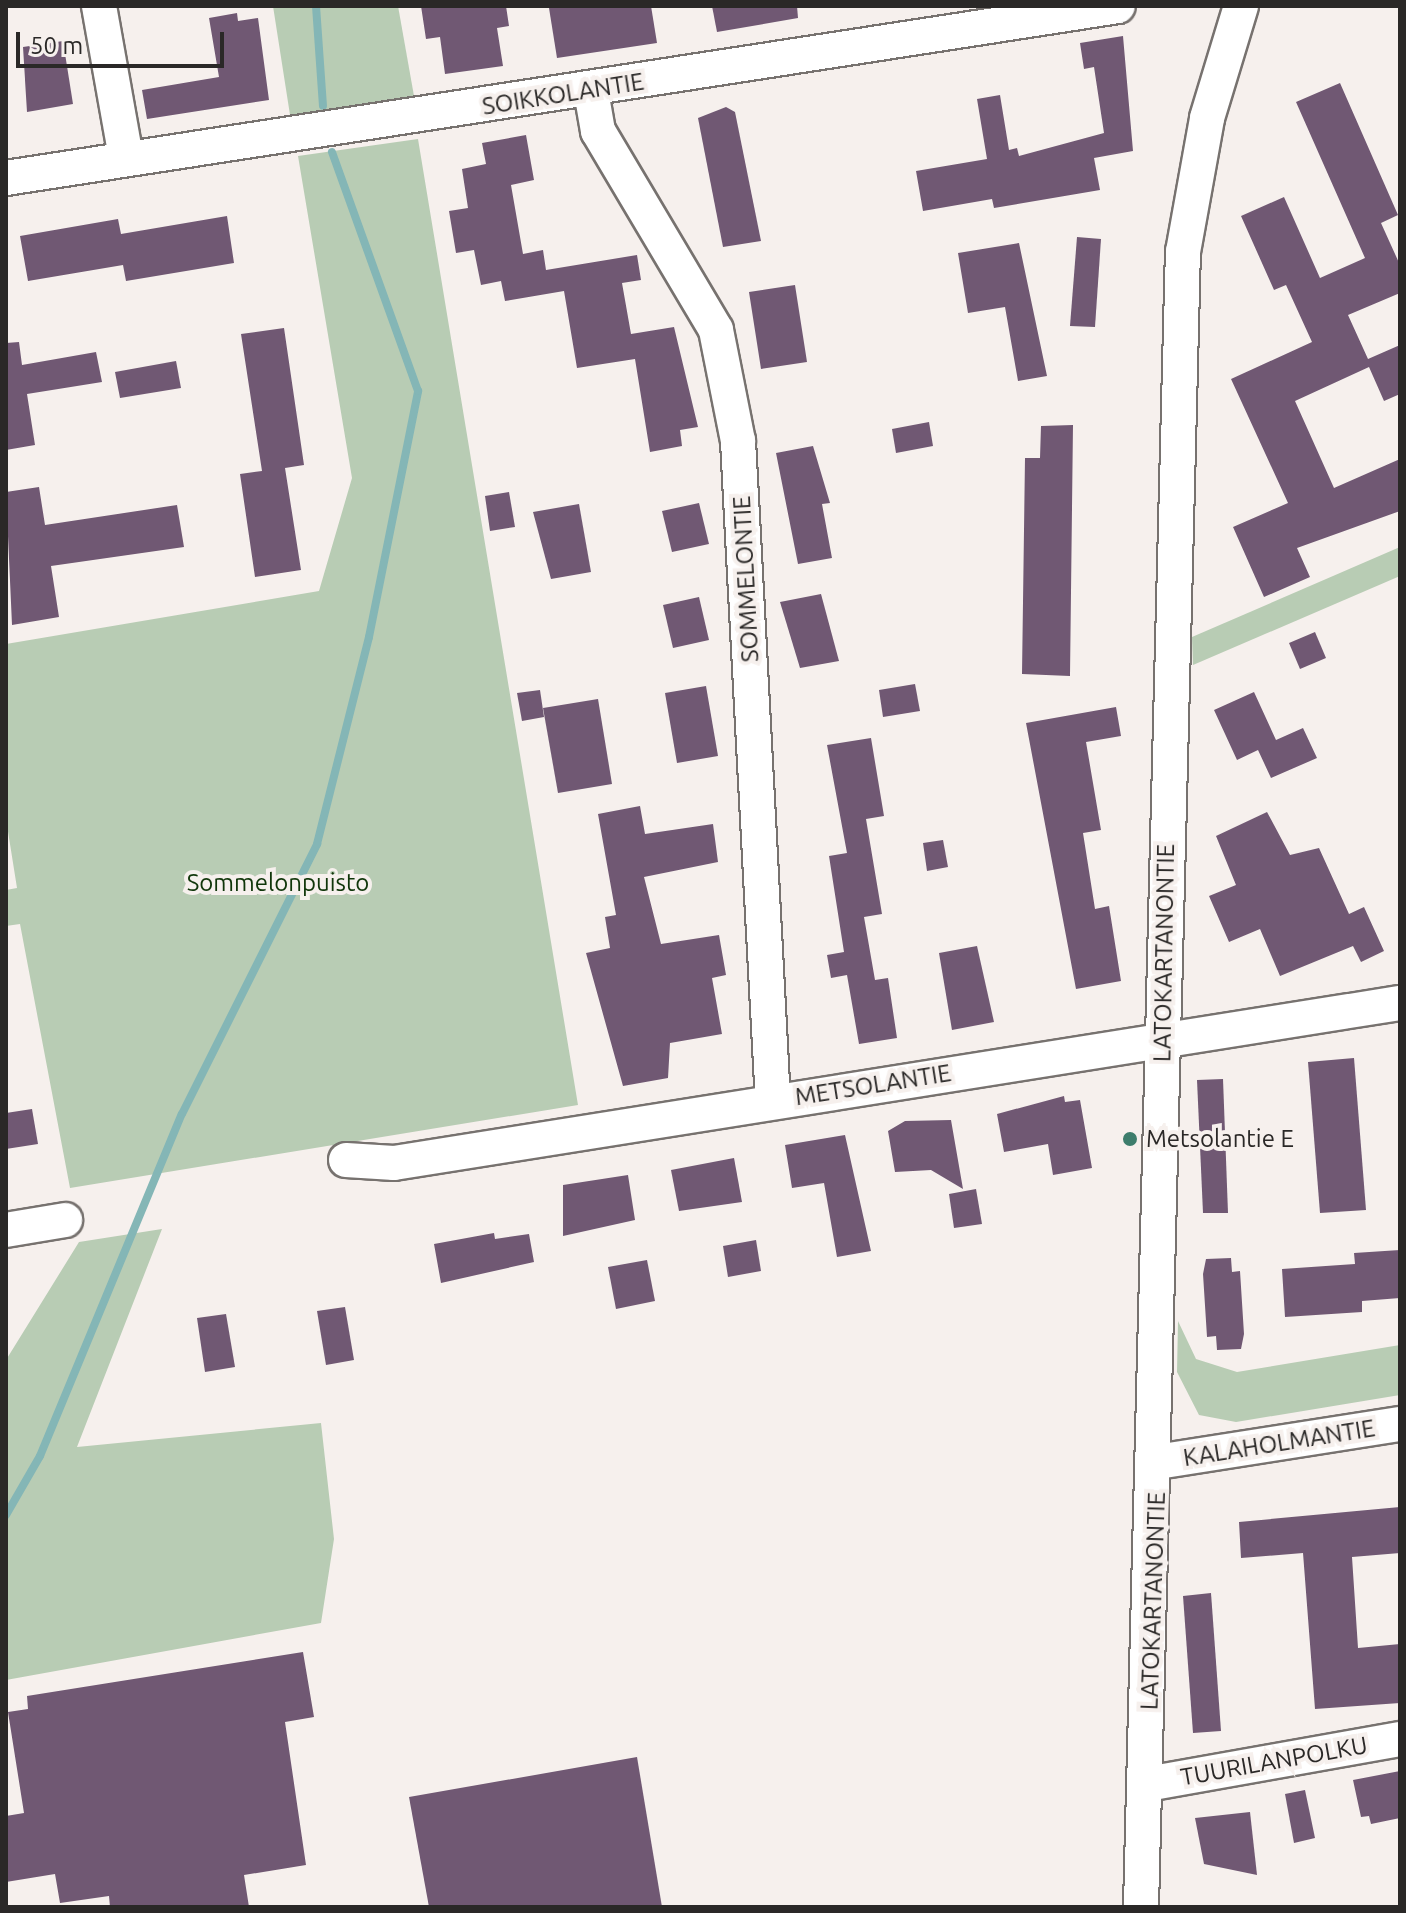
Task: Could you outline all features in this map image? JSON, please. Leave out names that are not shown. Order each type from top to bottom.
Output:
[{"type":"street","points":[[99,6],[126,158]]},
{"type":"street","name":"SOIKKOLANTIE","points":[[6,178],[591,91],[966,15],[1118,6]]},
{"type":"street","name":"LATOKARTANONTIE","points":[[1141,1907],[1157,1462],[1162,1039],[1183,252],[1207,118],[1241,6]]},
{"type":"street","name":"SOMMELONTIE","points":[[591,91],[598,131],[716,330],[738,441],[773,1102]]},
{"type":"street","name":"METSOLANTIE","points":[[346,1160],[394,1163],[1400,1003]]},
{"type":"street","points":[[6,1230],[65,1220]]},
{"type":"street","name":"KALAHOLMANTIE","points":[[1157,1462],[1400,1424]]},
{"type":"street","name":"TUURILANPOLKU","points":[[1147,1784],[1400,1739]]},
{"type":"green space","points":[[273,6],[398,6],[414,96],[290,115]]},
{"type":"green space","name":"Sommelonpuisto","points":[[418,139],[578,1105],[70,1188],[20,924],[6,926],[6,890],[17,888],[6,819],[6,644],[319,591],[352,478],[298,156]]},
{"type":"green space","points":[[1400,547],[1400,576],[1193,665],[1192,637]]},
{"type":"green space","points":[[162,1229],[77,1447],[321,1423],[334,1539],[321,1623],[6,1680],[6,1360],[79,1242]]},
{"type":"green space","points":[[1178,1321],[1196,1359],[1237,1372],[1400,1345],[1400,1395],[1236,1422],[1199,1415],[1177,1372]]},
{"type":"building","points":[[421,6],[506,6],[509,26],[497,28],[503,66],[445,74],[440,37],[426,39]]},
{"type":"building","points":[[651,6],[657,43],[557,58],[549,8]]},
{"type":"building","points":[[712,6],[797,6],[798,18],[717,32]]},
{"type":"building","points":[[237,13],[238,21],[258,18],[269,100],[147,119],[142,90],[219,77],[209,18]]},
{"type":"building","points":[[1123,36],[1133,151],[1094,158],[1100,190],[994,208],[992,199],[923,211],[916,171],[987,159],[977,99],[1000,95],[1009,150],[1017,148],[1019,156],[1104,133],[1094,67],[1084,69],[1080,43]]},
{"type":"building","points":[[63,41],[73,104],[27,112],[23,47]]},
{"type":"building","points":[[1340,83],[1398,215],[1381,223],[1400,265],[1400,293],[1348,315],[1368,359],[1400,345],[1400,394],[1384,401],[1369,367],[1295,401],[1334,488],[1400,459],[1400,511],[1297,548],[1310,577],[1264,597],[1233,527],[1288,503],[1231,379],[1312,342],[1286,285],[1274,290],[1241,216],[1284,197],[1320,278],[1365,258],[1296,102]]},
{"type":"building","points":[[726,107],[735,112],[761,241],[723,247],[698,118]]},
{"type":"building","points":[[526,135],[534,180],[511,185],[523,254],[543,250],[546,270],[637,255],[641,280],[622,283],[631,334],[674,327],[698,427],[680,430],[682,446],[650,452],[635,359],[577,368],[564,291],[505,301],[501,281],[481,285],[474,250],[456,253],[449,211],[468,208],[462,169],[486,164],[482,143]]},
{"type":"building","points":[[227,216],[234,263],[126,281],[123,265],[28,281],[20,236],[118,219],[121,234]]},
{"type":"building","points":[[1077,237],[1101,239],[1095,327],[1070,326]]},
{"type":"building","points":[[1019,243],[1047,376],[1018,381],[1005,307],[968,313],[958,253]]},
{"type":"building","points":[[795,285],[807,362],[761,369],[749,292]]},
{"type":"building","points":[[284,328],[304,465],[285,468],[301,570],[255,577],[240,474],[262,471],[241,334]]},
{"type":"building","points":[[19,342],[22,365],[96,352],[102,382],[27,394],[35,445],[6,450],[6,343]]},
{"type":"building","points":[[176,361],[181,388],[120,398],[115,372]]},
{"type":"building","points":[[929,422],[933,446],[896,453],[892,429]]},
{"type":"building","points":[[1073,425],[1070,676],[1022,674],[1025,458],[1040,458],[1041,426]]},
{"type":"building","points":[[813,446],[830,503],[822,504],[832,558],[798,564],[776,453]]},
{"type":"building","points":[[39,487],[45,525],[177,505],[184,547],[51,566],[59,617],[12,625],[6,492]]},
{"type":"building","points":[[509,492],[515,527],[490,531],[485,496]]},
{"type":"building","points":[[699,503],[709,544],[672,552],[662,511]]},
{"type":"building","points":[[579,504],[591,572],[551,579],[533,512]]},
{"type":"building","points":[[821,594],[839,661],[800,668],[780,602]]},
{"type":"building","points":[[699,597],[709,640],[673,648],[663,605]]},
{"type":"building","points":[[1315,632],[1326,658],[1300,669],[1289,643]]},
{"type":"building","points":[[915,684],[920,711],[883,717],[879,690]]},
{"type":"building","points":[[706,686],[718,756],[677,763],[665,693]]},
{"type":"building","points":[[540,690],[544,717],[522,721],[517,693]]},
{"type":"building","points":[[1254,692],[1276,740],[1303,728],[1317,758],[1271,778],[1258,750],[1237,760],[1214,710]]},
{"type":"building","points":[[598,699],[612,784],[558,793],[543,708]]},
{"type":"building","points":[[1116,707],[1121,736],[1086,742],[1101,830],[1083,833],[1095,909],[1109,906],[1121,981],[1076,989],[1026,723]]},
{"type":"building","points":[[871,738],[884,816],[866,819],[882,914],[864,917],[875,980],[888,978],[897,1038],[859,1044],[847,975],[831,978],[827,955],[844,952],[829,856],[847,853],[827,745]]},
{"type":"building","points":[[640,806],[645,834],[713,824],[718,862],[644,877],[661,944],[719,935],[726,975],[712,978],[722,1034],[670,1043],[668,1078],[623,1086],[586,953],[610,948],[605,917],[616,915],[598,814]]},
{"type":"building","points":[[1267,812],[1290,855],[1319,848],[1349,914],[1364,907],[1384,951],[1361,962],[1353,946],[1280,976],[1260,929],[1229,942],[1209,896],[1236,885],[1216,836]]},
{"type":"building","points":[[943,840],[948,867],[927,871],[923,843]]},
{"type":"building","points":[[977,946],[994,1022],[952,1030],[939,953]]},
{"type":"building","points":[[1354,1058],[1366,1210],[1320,1213],[1308,1062]]},
{"type":"building","points":[[1223,1079],[1228,1213],[1203,1213],[1197,1080]]},
{"type":"building","points":[[1064,1096],[1065,1102],[1080,1100],[1092,1168],[1053,1175],[1048,1144],[1004,1152],[997,1114]]},
{"type":"building","points":[[32,1109],[38,1144],[6,1149],[6,1113]]},
{"type":"building","points":[[951,1120],[963,1189],[931,1170],[895,1172],[888,1131],[905,1121]]},
{"type":"building","points":[[845,1135],[871,1251],[837,1257],[824,1183],[792,1188],[785,1145]]},
{"type":"building","points":[[734,1158],[742,1202],[679,1211],[671,1170]]},
{"type":"building","points":[[628,1175],[635,1220],[563,1236],[563,1185]]},
{"type":"building","points":[[976,1189],[982,1224],[954,1228],[949,1194]]},
{"type":"building","points":[[494,1233],[495,1239],[529,1234],[534,1262],[441,1283],[434,1244]]},
{"type":"building","points":[[756,1240],[761,1271],[728,1277],[723,1246]]},
{"type":"building","points":[[1400,1250],[1400,1298],[1362,1301],[1362,1312],[1285,1317],[1282,1269],[1355,1264],[1354,1253]]},
{"type":"building","points":[[1231,1258],[1232,1272],[1240,1271],[1244,1334],[1241,1349],[1217,1350],[1216,1336],[1207,1337],[1203,1274],[1206,1259]]},
{"type":"building","points":[[647,1260],[655,1301],[616,1309],[608,1267]]},
{"type":"building","points":[[345,1307],[354,1360],[326,1365],[317,1311]]},
{"type":"building","points":[[226,1314],[235,1367],[205,1372],[197,1318]]},
{"type":"building","points":[[1400,1507],[1400,1553],[1352,1557],[1358,1648],[1400,1644],[1400,1703],[1315,1709],[1303,1553],[1241,1558],[1239,1522]]},
{"type":"building","points":[[1211,1593],[1221,1731],[1193,1733],[1183,1596]]},
{"type":"building","points":[[303,1652],[314,1717],[285,1722],[306,1865],[244,1875],[249,1907],[110,1907],[109,1896],[60,1903],[55,1874],[6,1882],[6,1816],[24,1813],[8,1712],[28,1709],[27,1696]]},
{"type":"building","points":[[637,1757],[662,1907],[429,1907],[409,1797]]},
{"type":"building","points":[[1400,1771],[1400,1818],[1371,1824],[1369,1816],[1361,1817],[1353,1780]]},
{"type":"building","points":[[1305,1790],[1315,1838],[1294,1843],[1285,1794]]},
{"type":"building","points":[[1250,1812],[1257,1875],[1204,1864],[1195,1818]]},
{"type":"waterway","points":[[316,6],[323,106]]},
{"type":"waterway","points":[[6,1515],[40,1456],[182,1114],[317,844],[369,637],[418,391],[332,152]]},
{"type":"place","name":"Metsolantie E","points":[[1130,1139]]}]
